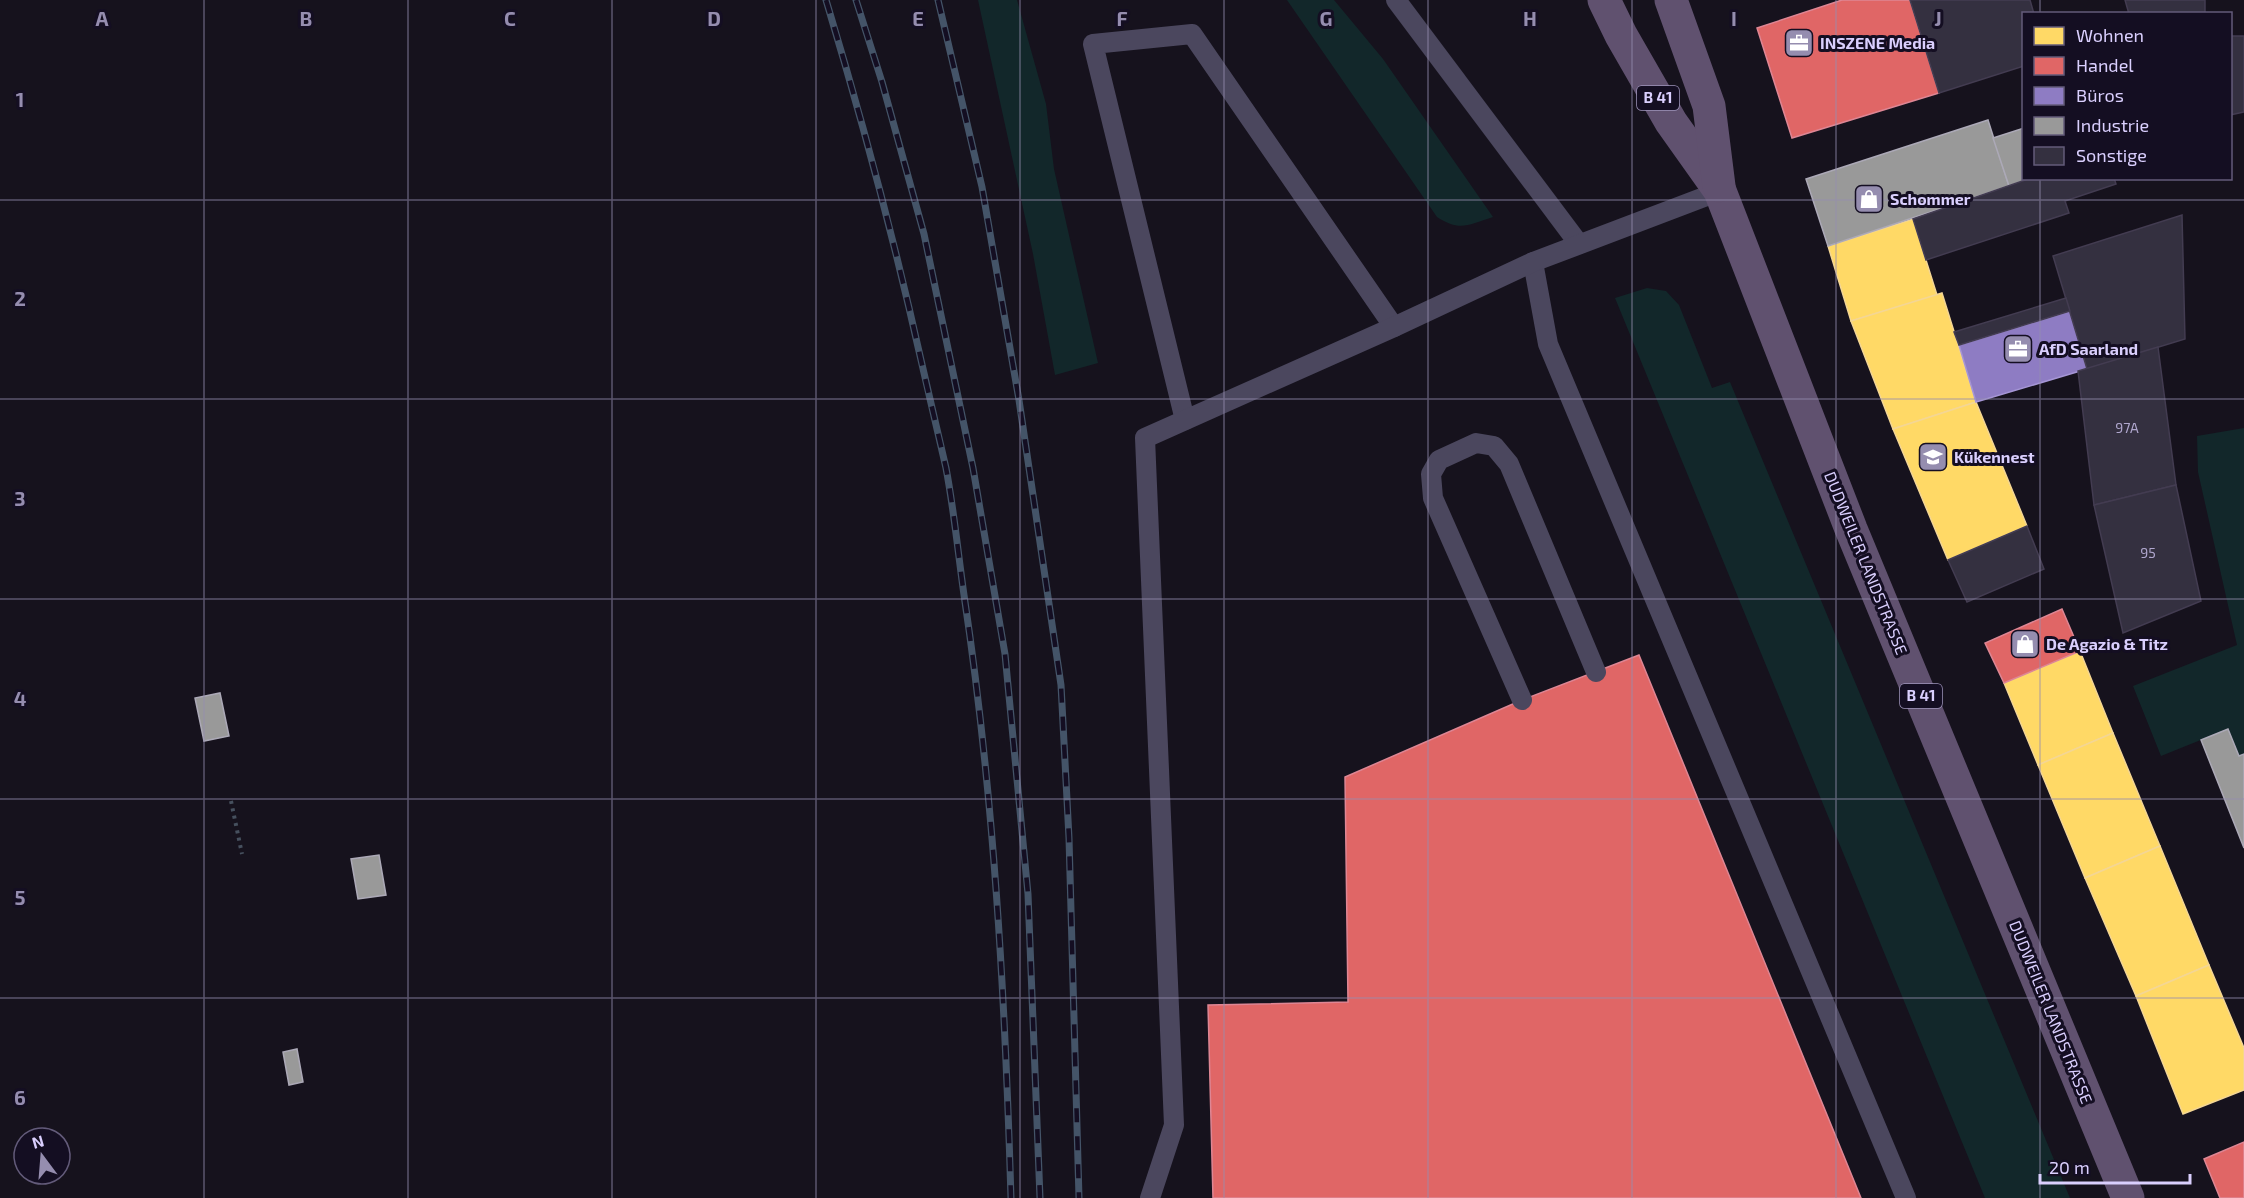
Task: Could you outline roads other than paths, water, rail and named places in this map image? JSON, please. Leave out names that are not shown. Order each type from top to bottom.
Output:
[{"type":"main road","name":"DUDWEILER LANDSTRASSE","points":[[1604,0],[1621,35],[1671,122],[1720,191]]},
{"type":"main road","name":"DUDWEILER LANDSTRASSE","points":[[1671,0],[1709,106],[1720,191],[1851,529],[2128,1198]]},
{"type":"lane","points":[[1396,0],[1579,244]]},
{"type":"lane","points":[[1185,420],[1093,44],[1192,34],[1394,327]]},
{"type":"lane","points":[[1150,1198],[1174,1125],[1145,438],[1533,262],[1720,191]]},
{"type":"lane","points":[[1533,262],[1548,344],[1906,1198]]},
{"type":"lane","points":[[1522,700],[1433,498],[1431,474],[1439,460],[1476,443],[1494,446],[1509,464],[1596,672]]},
{"type":"railway","points":[[826,0],[889,224],[943,454],[951,500],[974,670],[990,820],[1001,971],[1011,1198]]},
{"type":"railway","points":[[856,0],[882,82],[924,234],[973,468],[1005,654],[1028,894],[1040,1198]]},
{"type":"railway","points":[[938,0],[982,187],[1019,400],[1061,685],[1069,838],[1079,1198]]},
{"type":"place","name":"INSZENE Media","points":[[1799,43]]},
{"type":"place","name":"Schommer","points":[[1869,199]]},
{"type":"place","name":"AfD Saarland","points":[[2018,349]]},
{"type":"place","name":"Kükennest","points":[[1933,457]]},
{"type":"place","name":"De Agazio & Titz","points":[[2025,644]]}]
